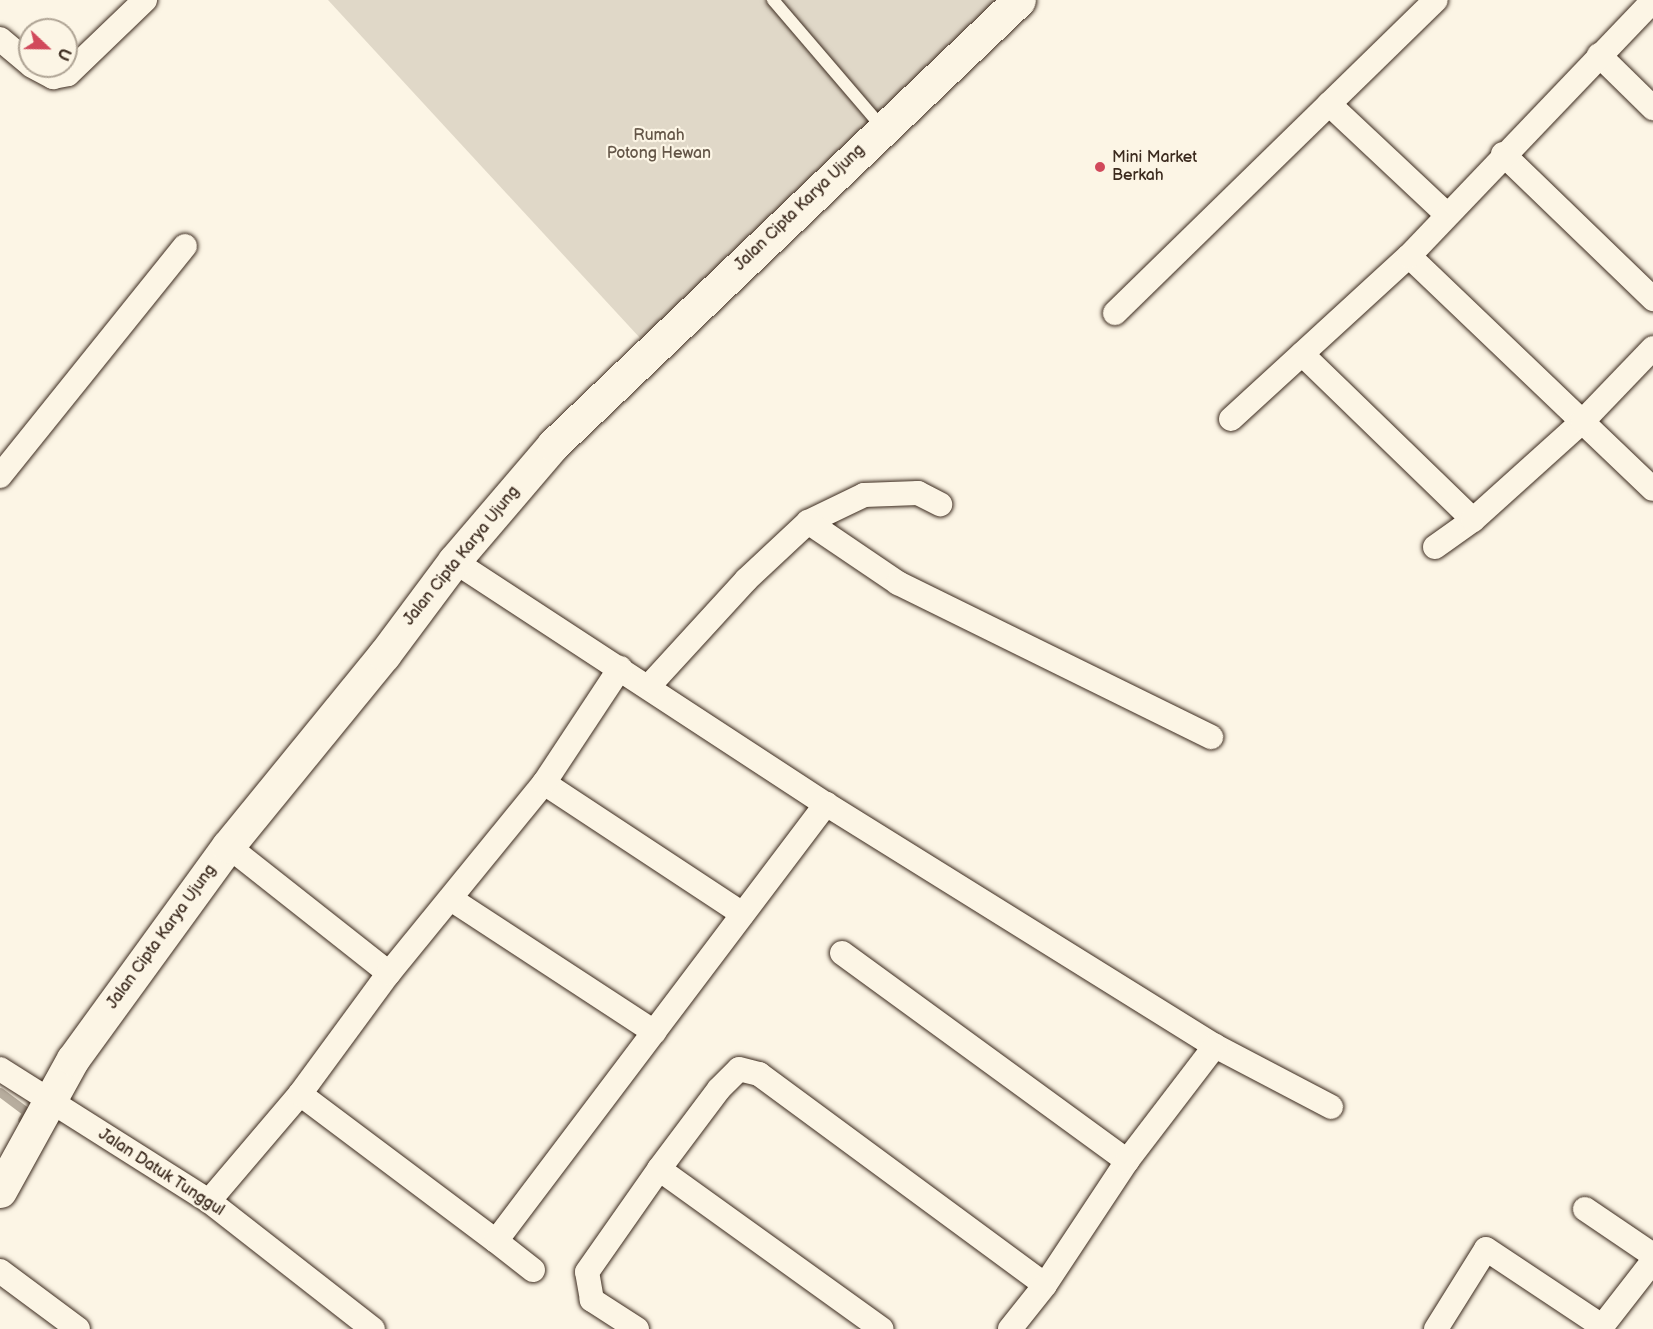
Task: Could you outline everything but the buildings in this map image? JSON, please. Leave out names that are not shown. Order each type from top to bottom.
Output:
[{"type":"main road","name":"Jalan Cipta Karya Ujung","points":[[0,1191],[51,1104],[73,1059],[228,846],[384,655],[454,561],[553,445],[653,353],[882,128],[1019,0]]},
{"type":"street","points":[[78,64],[145,0]]},
{"type":"street","points":[[1115,313],[1436,0]]},
{"type":"street","points":[[1231,419],[1409,256],[1503,154],[1653,1]]},
{"type":"street","points":[[0,39],[18,54]]},
{"type":"street","points":[[1599,55],[1653,108]]},
{"type":"street","points":[[1329,104],[1447,215]]},
{"type":"street","points":[[1503,154],[1653,299]]},
{"type":"street","points":[[0,477],[184,246]]},
{"type":"street","points":[[1409,256],[1653,489]]},
{"type":"street","points":[[1435,547],[1473,520],[1531,464],[1583,421],[1653,348]]},
{"type":"street","points":[[1302,354],[1473,520]]},
{"type":"street","points":[[649,686],[746,580],[808,522],[864,495],[918,493],[940,504]]},
{"type":"street","points":[[808,522],[898,583],[1211,737]]},
{"type":"street","points":[[454,561],[649,686],[826,804],[1215,1046],[1331,1107]]},
{"type":"street","points":[[209,1201],[300,1094],[389,973],[544,783],[620,668]]},
{"type":"street","points":[[544,783],[743,914]]},
{"type":"street","points":[[496,1241],[826,804]]},
{"type":"street","points":[[228,846],[389,973]]},
{"type":"street","points":[[451,899],[654,1032]]},
{"type":"street","points":[[843,953],[1127,1161]]},
{"type":"street","points":[[1010,1329],[1045,1285],[1127,1161],[1215,1046]]},
{"type":"street","name":"Jalan Datuk Tunggul","points":[[0,1069],[51,1104],[209,1201],[373,1329]]},
{"type":"street","points":[[637,1329],[592,1300],[587,1272],[659,1169],[719,1089],[739,1069],[759,1074],[1045,1285]]},
{"type":"street","points":[[300,1094],[533,1270]]},
{"type":"street","points":[[659,1169],[882,1329]]},
{"type":"street","points":[[1586,1209],[1653,1255]]},
{"type":"street","points":[[1436,1329],[1486,1249],[1601,1327],[1653,1261]]},
{"type":"street","points":[[0,1271],[78,1329]]},
{"type":"lane","points":[[773,0],[882,128]]},
{"type":"green space","name":"Rumah Potong Hewan","points":[[328,0],[1024,0],[652,351]]},
{"type":"waterway","points":[[0,1092],[27,1112],[22,1120]]},
{"type":"place","name":"Mini Market Berkah","points":[[1100,167]]}]
